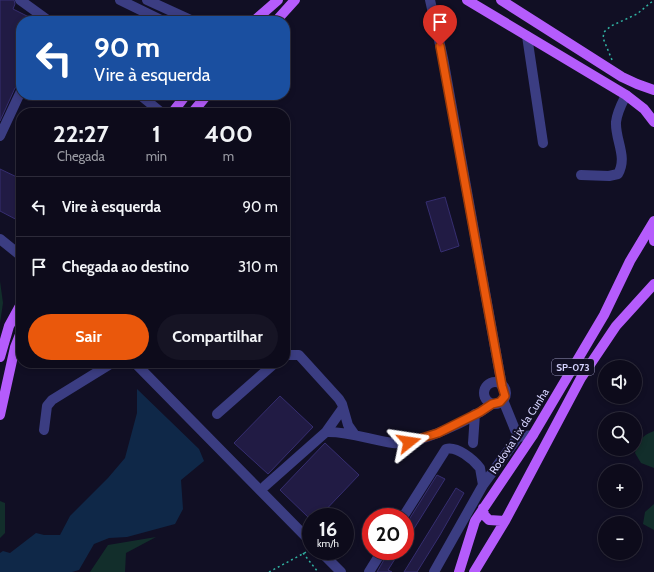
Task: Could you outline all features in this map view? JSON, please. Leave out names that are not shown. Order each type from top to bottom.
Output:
[{"type":"main road","points":[[260,16],[278,0]]},
{"type":"main road","points":[[281,16],[295,0]]},
{"type":"main road","points":[[467,0],[626,95],[644,109],[654,122]]},
{"type":"main road","points":[[501,0],[622,77],[654,90]]},
{"type":"main road","points":[[176,108],[182,100]]},
{"type":"main road","points":[[196,108],[202,100]]},
{"type":"main road","points":[[654,221],[654,241]]},
{"type":"main road","name":"Rodovia Lix da Cunha","points":[[459,572],[475,521],[532,435],[604,315],[630,262],[654,221]]},
{"type":"main road","name":"SP-073","points":[[474,572],[505,521],[581,378],[616,326],[654,284]]},
{"type":"main road","points":[[0,358],[9,326],[16,313]]},
{"type":"main road","points":[[0,415],[16,344]]},
{"type":"main road","points":[[483,508],[484,515],[489,520],[505,521]]},
{"type":"street","points":[[20,0],[42,16]]},
{"type":"street","points":[[120,0],[153,16]]},
{"type":"street","points":[[147,0],[182,16]]},
{"type":"street","points":[[431,1],[443,58],[502,386],[505,392],[503,400],[518,437]]},
{"type":"street","points":[[527,36],[543,143]]},
{"type":"street","points":[[581,174],[610,176],[618,174],[621,169],[623,162],[616,124],[617,116],[626,95]]},
{"type":"street","points":[[0,136],[17,100]]},
{"type":"street","points":[[146,100],[156,108]]},
{"type":"street","points":[[0,239],[16,252]]},
{"type":"street","points":[[290,355],[299,355],[339,399],[348,424],[355,435]]},
{"type":"street","points":[[44,430],[47,406],[52,400],[104,368]]},
{"type":"street","points":[[140,368],[302,533]]},
{"type":"street","points":[[217,414],[269,368]]},
{"type":"street","points":[[492,404],[486,399],[485,388],[490,384],[495,383],[502,386]]},
{"type":"street","points":[[326,432],[355,435],[394,443],[409,442],[438,433],[492,404],[503,400]]},
{"type":"street","points":[[265,486],[326,432],[343,408]]},
{"type":"street","points":[[473,443],[475,414]]},
{"type":"street","points":[[434,572],[483,485],[518,437],[532,435]]},
{"type":"street","points":[[409,508],[446,449],[457,449],[478,465],[481,472],[483,485]]},
{"type":"street","points":[[507,453],[510,469]]},
{"type":"street","points":[[329,560],[341,572]]},
{"type":"street","points":[[369,572],[376,560]]},
{"type":"path","points":[[622,77],[605,48],[603,38],[604,32],[611,26],[637,14],[654,0]]},
{"type":"path","points":[[269,572],[302,554]]},
{"type":"path","points":[[309,560],[318,572]]},
{"type":"green space","points":[[0,281],[3,303],[0,323]]},
{"type":"green space","points":[[654,431],[654,468],[641,463],[637,456],[642,456],[642,438]]},
{"type":"green space","points":[[0,501],[5,503],[5,533],[0,538]]},
{"type":"green space","points":[[654,504],[654,530],[643,524],[645,512]]},
{"type":"green space","points":[[156,537],[126,553],[125,572],[90,572],[108,545]]},
{"type":"water","points":[[137,389],[199,449],[204,461],[181,480],[183,509],[175,524],[127,537],[109,538],[94,544],[79,570],[72,572],[0,572],[0,553],[3,551],[10,553],[36,533],[44,535],[60,535],[70,516],[108,478],[125,458],[137,413]]},
{"type":"building","points":[[0,0],[14,0],[15,4],[13,9],[27,16],[16,16],[16,87],[0,121]]},
{"type":"building","points":[[0,169],[16,177],[16,219],[0,211]]},
{"type":"building","points":[[445,197],[459,246],[441,252],[426,202]]},
{"type":"building","points":[[280,396],[313,427],[268,474],[234,443]]},
{"type":"building","points":[[325,443],[359,475],[328,508],[302,508],[302,511],[280,490]]},
{"type":"building","points":[[437,475],[445,479],[414,529],[414,512]]},
{"type":"building","points":[[456,488],[464,493],[417,572],[404,572],[411,560],[414,560],[414,556]]},
{"type":"building","points":[[384,560],[394,560],[388,570],[392,572],[377,572]]},
{"type":"route","points":[[409,442],[438,433],[480,412],[492,404],[500,402],[505,396],[440,46]]}]
